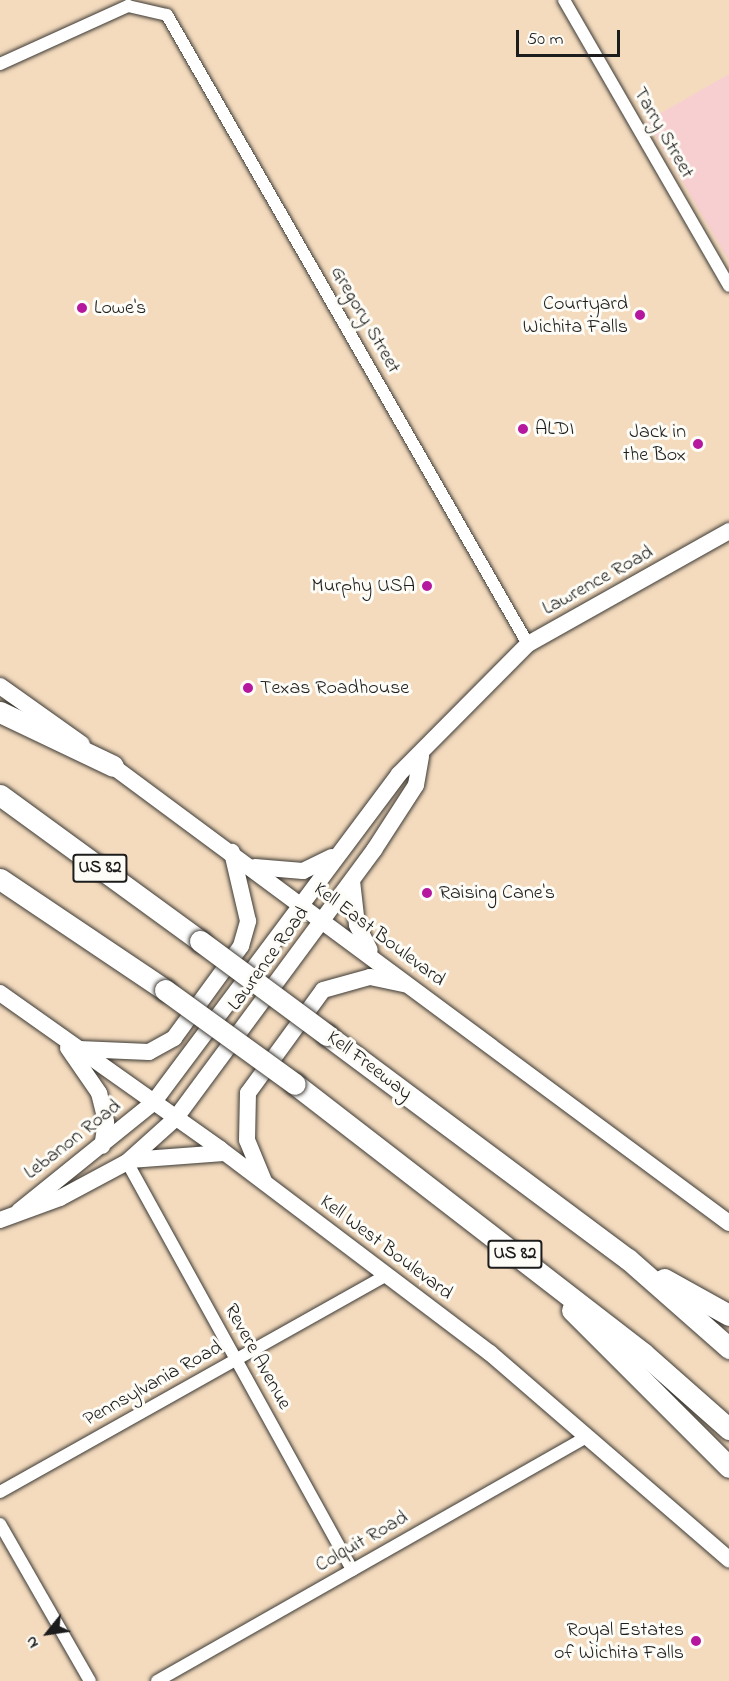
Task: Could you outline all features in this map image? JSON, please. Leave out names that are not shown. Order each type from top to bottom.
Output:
[{"type":"highway","points":[[0,712],[113,766]]},
{"type":"highway","name":"Kell Freeway","points":[[0,795],[628,1259],[729,1348]]},
{"type":"highway","name":"US 82","points":[[0,879],[165,990],[295,1084],[643,1353],[729,1429]]},
{"type":"highway","points":[[628,1259],[729,1315]]},
{"type":"highway","points":[[533,1268],[622,1365],[729,1467]]},
{"type":"main road","name":"Lawrence Road","points":[[153,1103],[399,774],[421,756],[528,644],[729,531]]},
{"type":"main road","name":"Kell East Boulevard","points":[[0,686],[232,852],[729,1222]]},
{"type":"main road","name":"Lawrence Road","points":[[175,1119],[352,881],[416,785],[421,756]]},
{"type":"main road","points":[[250,866],[303,871],[320,867],[342,849]]},
{"type":"main road","points":[[78,1049],[149,1052],[174,1038],[243,938],[248,921],[245,894],[232,852]]},
{"type":"main road","points":[[352,881],[357,925],[373,956]]},
{"type":"main road","points":[[266,1184],[247,1140],[248,1093],[323,990],[370,977],[411,985]]},
{"type":"main road","name":"Kell West Boulevard","points":[[0,993],[224,1153],[490,1353],[729,1559]]},
{"type":"main road","points":[[56,1034],[99,1093],[106,1122],[102,1146]]},
{"type":"main road","name":"Lebanon Road","points":[[19,1211],[153,1103]]},
{"type":"main road","name":"Lebanon Road","points":[[0,1220],[19,1211],[60,1198],[129,1161],[175,1119]]},
{"type":"main road","points":[[129,1161],[224,1153]]},
{"type":"street","name":"Tarry Street","points":[[564,0],[729,286]]},
{"type":"street","name":"Gregory Street","points":[[0,64],[128,6],[167,15],[528,644]]},
{"type":"street","name":"Revere Avenue","points":[[129,1161],[352,1570]]},
{"type":"street","name":"Pennsylvania Road","points":[[0,1491],[386,1275]]},
{"type":"street","name":"Colquit Road","points":[[157,1681],[586,1437]]},
{"type":"street","points":[[0,1524],[90,1681]]},
{"type":"shaded area","points":[[729,74],[729,261],[647,121]]},
{"type":"place","name":"Lowe's","points":[[82,308]]},
{"type":"place","name":"Courtyard Wichita Falls","points":[[640,315]]},
{"type":"place","name":"ALDI","points":[[523,429]]},
{"type":"place","name":"Jack in the Box","points":[[698,444]]},
{"type":"place","name":"Murphy USA","points":[[427,586]]},
{"type":"place","name":"Texas Roadhouse","points":[[248,688]]},
{"type":"place","name":"Raising Cane's","points":[[427,893]]},
{"type":"place","name":"Royal Estates of Wichita Falls","points":[[696,1641]]}]
